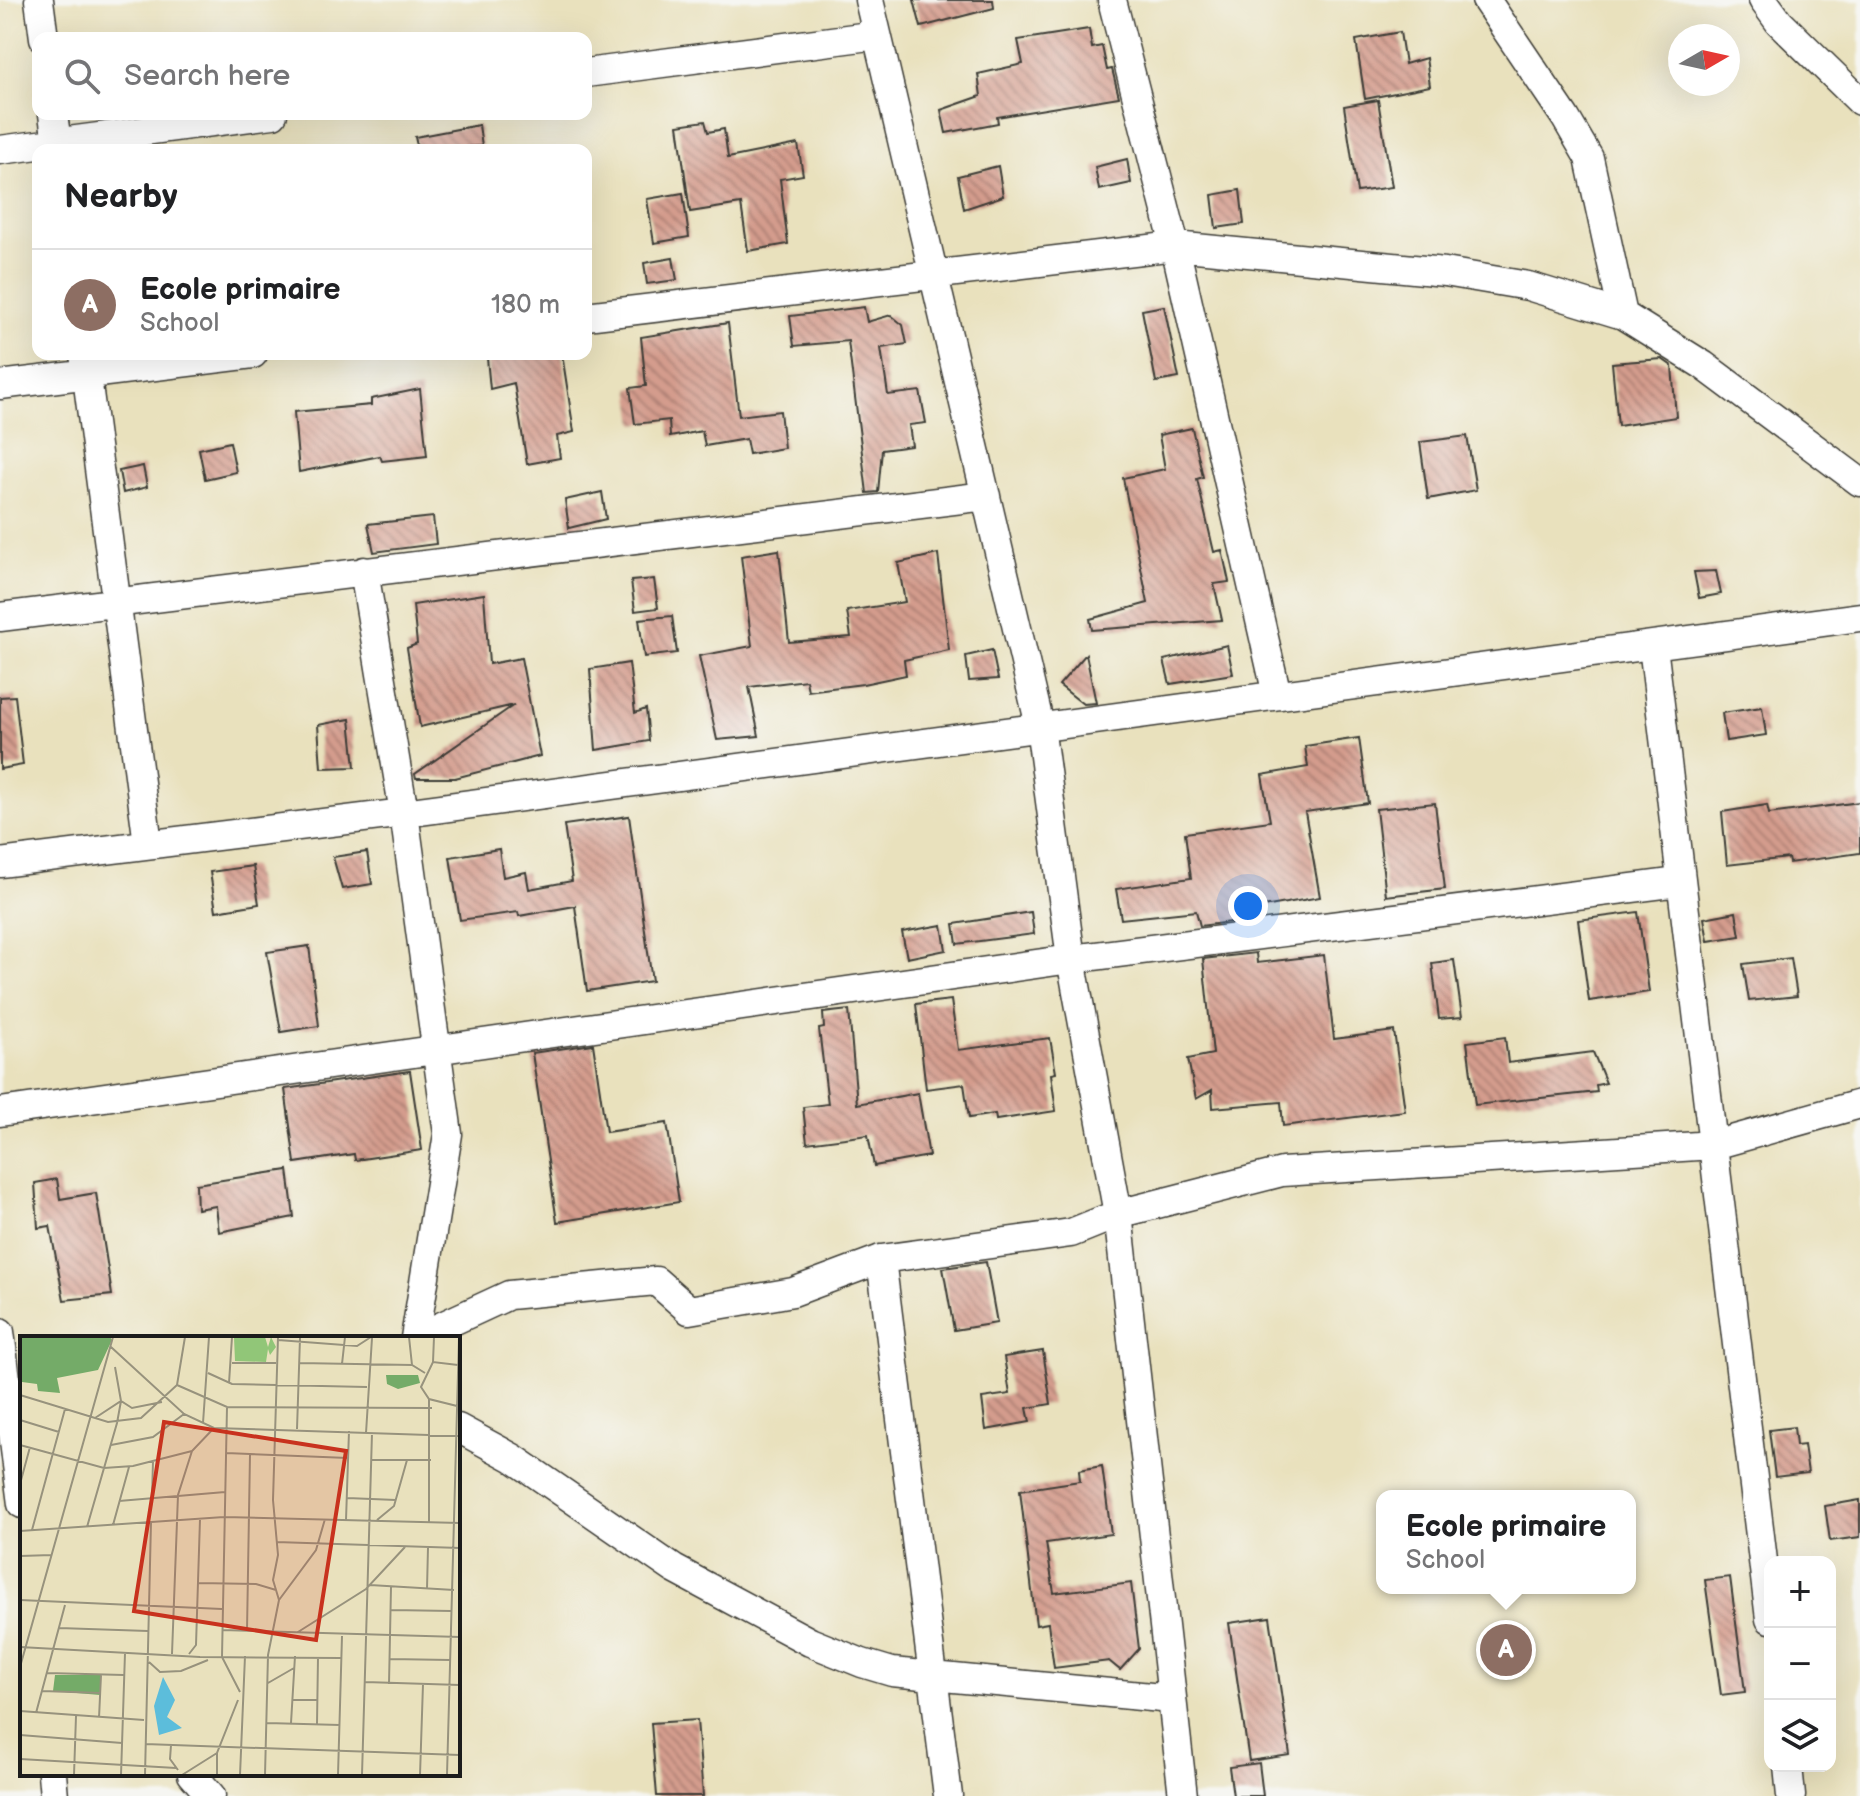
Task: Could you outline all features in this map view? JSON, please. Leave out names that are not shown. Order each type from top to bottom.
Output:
[{"type":"street","points":[[39,0],[43,32]]},
{"type":"street","points":[[869,0],[1040,726],[1071,959],[1118,1214],[1183,1796]]},
{"type":"street","points":[[1486,0],[1589,158],[1623,315]]},
{"type":"street","points":[[1763,0],[1779,22],[1860,101]]},
{"type":"street","points":[[1118,1],[1277,695]]},
{"type":"street","points":[[592,72],[877,35]]},
{"type":"street","points":[[54,120],[58,144]]},
{"type":"street","points":[[71,144],[233,120]]},
{"type":"street","points":[[0,150],[32,148]]},
{"type":"street","points":[[592,315],[933,276],[1030,260],[1175,246],[1445,272],[1528,286],[1623,315],[1703,365],[1860,482]]},
{"type":"street","points":[[0,385],[86,364],[153,360]]},
{"type":"street","points":[[86,364],[148,844]]},
{"type":"street","points":[[0,617],[986,496]]},
{"type":"street","points":[[364,571],[404,813],[448,1134],[416,1336]]},
{"type":"street","points":[[0,863],[404,813],[1860,617]]},
{"type":"street","points":[[1653,646],[1764,1568]]},
{"type":"street","points":[[0,1112],[1071,959],[1679,882]]},
{"type":"street","points":[[420,1336],[509,1295],[656,1281],[689,1310],[793,1292],[881,1259],[1071,1233],[1118,1214],[1282,1172],[1714,1145],[1860,1104]]},
{"type":"street","points":[[881,1259],[948,1796]]},
{"type":"street","points":[[6,1342],[20,1484]]},
{"type":"street","points":[[460,1429],[513,1458],[674,1569],[810,1642],[892,1672],[1172,1699]]},
{"type":"street","points":[[1789,1772],[1791,1796]]},
{"type":"street","points":[[52,1776],[54,1796]]},
{"type":"street","points":[[194,1776],[211,1796]]},
{"type":"building","points":[[914,0],[993,0],[994,8],[921,27]]},
{"type":"building","points":[[1089,29],[1092,48],[1102,46],[1107,70],[1112,69],[1119,97],[997,117],[998,123],[946,133],[941,110],[981,96],[978,74],[1023,64],[1018,40]]},
{"type":"building","points":[[1400,32],[1405,64],[1426,58],[1430,86],[1365,99],[1356,40]]},
{"type":"building","points":[[1378,100],[1392,187],[1357,192],[1344,106]]},
{"type":"building","points":[[705,121],[708,132],[724,129],[728,158],[798,144],[803,175],[780,179],[788,244],[748,251],[741,204],[690,212],[678,125]]},
{"type":"building","points":[[479,125],[482,144],[417,144],[415,137]]},
{"type":"building","points":[[1127,159],[1131,183],[1099,190],[1095,167]]},
{"type":"building","points":[[998,166],[1003,196],[964,209],[958,176]]},
{"type":"building","points":[[1240,190],[1244,224],[1216,228],[1212,195]]},
{"type":"building","points":[[683,193],[689,237],[654,243],[647,199]]},
{"type":"building","points":[[673,258],[677,280],[647,284],[644,263]]},
{"type":"building","points":[[1164,306],[1179,378],[1156,382],[1142,310]]},
{"type":"building","points":[[864,307],[867,322],[891,315],[903,325],[907,344],[881,348],[888,395],[920,391],[926,423],[909,425],[912,446],[882,450],[878,492],[867,493],[848,341],[794,346],[790,316]]},
{"type":"building","points":[[728,323],[739,416],[780,411],[784,448],[749,454],[746,439],[705,446],[702,431],[670,437],[669,420],[635,424],[630,388],[646,386],[641,337]]},
{"type":"building","points":[[1662,359],[1672,366],[1676,417],[1618,426],[1612,363]]},
{"type":"building","points":[[487,360],[563,360],[574,432],[557,436],[560,458],[527,464],[514,383],[490,389]]},
{"type":"building","points":[[420,389],[427,456],[382,461],[380,456],[299,472],[294,412],[371,405],[371,399]]},
{"type":"building","points":[[1192,428],[1203,477],[1197,479],[1214,552],[1222,550],[1229,582],[1214,584],[1222,620],[1092,630],[1090,619],[1148,603],[1123,478],[1165,469],[1159,435]]},
{"type":"building","points":[[1467,436],[1476,490],[1428,499],[1420,442]]},
{"type":"building","points":[[230,442],[236,472],[205,479],[199,449]]},
{"type":"building","points":[[143,466],[147,487],[123,493],[119,471]]},
{"type":"building","points":[[602,492],[606,519],[569,528],[565,500]]},
{"type":"building","points":[[433,517],[436,544],[374,552],[368,524]]},
{"type":"building","points":[[779,550],[789,642],[851,637],[847,611],[905,602],[898,563],[938,554],[949,650],[904,660],[906,675],[863,684],[808,691],[806,680],[749,687],[759,736],[717,740],[699,656],[752,646],[741,556]]},
{"type":"building","points":[[1716,571],[1721,594],[1699,598],[1694,572]]},
{"type":"building","points":[[654,579],[658,608],[635,611],[631,581]]},
{"type":"building","points":[[484,594],[489,664],[521,658],[540,756],[455,778],[416,778],[415,774],[514,705],[420,727],[407,648],[417,644],[413,605]]},
{"type":"building","points":[[672,616],[677,653],[644,657],[639,619]]},
{"type":"building","points":[[1227,645],[1233,674],[1170,684],[1164,660]]},
{"type":"building","points":[[992,650],[998,679],[969,681],[966,656]]},
{"type":"building","points":[[1086,654],[1096,703],[1083,704],[1059,685]]},
{"type":"building","points":[[629,663],[635,713],[646,709],[649,741],[596,750],[590,669]]},
{"type":"building","points":[[15,696],[23,765],[0,769],[0,697]]},
{"type":"building","points":[[1762,707],[1766,735],[1726,741],[1722,713]]},
{"type":"building","points":[[350,719],[355,767],[321,768],[318,725]]},
{"type":"building","points":[[1359,738],[1368,803],[1305,812],[1320,897],[1252,909],[1253,919],[1200,926],[1196,911],[1121,919],[1116,889],[1191,878],[1185,833],[1270,821],[1262,775],[1308,767],[1305,746]]},
{"type":"building","points":[[1860,802],[1860,853],[1789,863],[1788,858],[1727,865],[1722,812],[1767,805],[1769,814]]},
{"type":"building","points":[[1435,803],[1445,889],[1386,896],[1376,809]]},
{"type":"building","points":[[629,816],[652,981],[587,991],[575,906],[519,916],[518,912],[460,920],[450,857],[499,849],[503,877],[526,872],[529,889],[572,881],[564,825]]},
{"type":"building","points":[[367,852],[372,884],[342,889],[333,857]]},
{"type":"building","points":[[253,866],[259,904],[216,911],[210,872]]},
{"type":"building","points":[[1031,912],[1034,934],[957,944],[954,924]]},
{"type":"building","points":[[1638,912],[1649,992],[1589,1001],[1578,920]]},
{"type":"building","points":[[1736,912],[1740,936],[1708,941],[1704,918]]},
{"type":"building","points":[[942,925],[946,950],[907,958],[902,932]]},
{"type":"building","points":[[309,946],[319,1026],[281,1032],[267,952]]},
{"type":"building","points":[[1256,953],[1257,963],[1324,955],[1334,1039],[1394,1031],[1405,1111],[1283,1126],[1281,1102],[1213,1108],[1212,1090],[1196,1099],[1188,1059],[1213,1054],[1203,959]]},
{"type":"building","points":[[1791,958],[1797,996],[1749,1001],[1743,964]]},
{"type":"building","points":[[1454,960],[1462,1017],[1439,1019],[1432,963]]},
{"type":"building","points":[[951,1000],[958,1050],[1050,1038],[1056,1073],[1051,1074],[1056,1111],[996,1120],[995,1114],[969,1118],[964,1084],[926,1089],[916,1004]]},
{"type":"building","points":[[849,1010],[857,1104],[918,1093],[929,1156],[874,1166],[868,1135],[807,1143],[803,1107],[828,1104],[819,1029],[824,1028],[823,1013]]},
{"type":"building","points":[[1505,1037],[1508,1063],[1593,1052],[1606,1083],[1596,1085],[1597,1092],[1475,1105],[1467,1042]]},
{"type":"building","points":[[593,1044],[606,1132],[667,1123],[679,1202],[557,1222],[532,1053]]},
{"type":"building","points":[[410,1071],[422,1150],[355,1160],[354,1154],[295,1163],[285,1089]]},
{"type":"building","points":[[288,1170],[294,1217],[219,1232],[216,1206],[197,1209],[196,1184]]},
{"type":"building","points":[[57,1179],[60,1199],[96,1193],[112,1295],[64,1300],[50,1226],[38,1228],[35,1183]]},
{"type":"building","points":[[986,1262],[997,1323],[954,1330],[943,1268]]},
{"type":"building","points":[[1043,1351],[1051,1404],[1027,1408],[1030,1422],[986,1430],[982,1398],[1010,1394],[1004,1357]]},
{"type":"building","points":[[1794,1427],[1796,1446],[1804,1445],[1808,1473],[1775,1477],[1769,1430]]},
{"type":"building","points":[[1102,1466],[1111,1534],[1046,1543],[1054,1593],[1131,1583],[1139,1649],[1120,1670],[1109,1661],[1054,1668],[1048,1623],[1036,1625],[1020,1490],[1080,1481],[1079,1470]]},
{"type":"building","points":[[1860,1500],[1860,1537],[1830,1541],[1825,1506]]},
{"type":"building","points":[[1730,1577],[1745,1692],[1721,1695],[1705,1580]]},
{"type":"building","points":[[1270,1617],[1290,1755],[1249,1761],[1229,1623]]},
{"type":"building","points":[[697,1720],[703,1796],[657,1796],[651,1723]]},
{"type":"building","points":[[1259,1763],[1263,1796],[1233,1796],[1229,1767]]},
{"type":"place","name":"Ecole primaire","points":[[1506,1650]]}]
